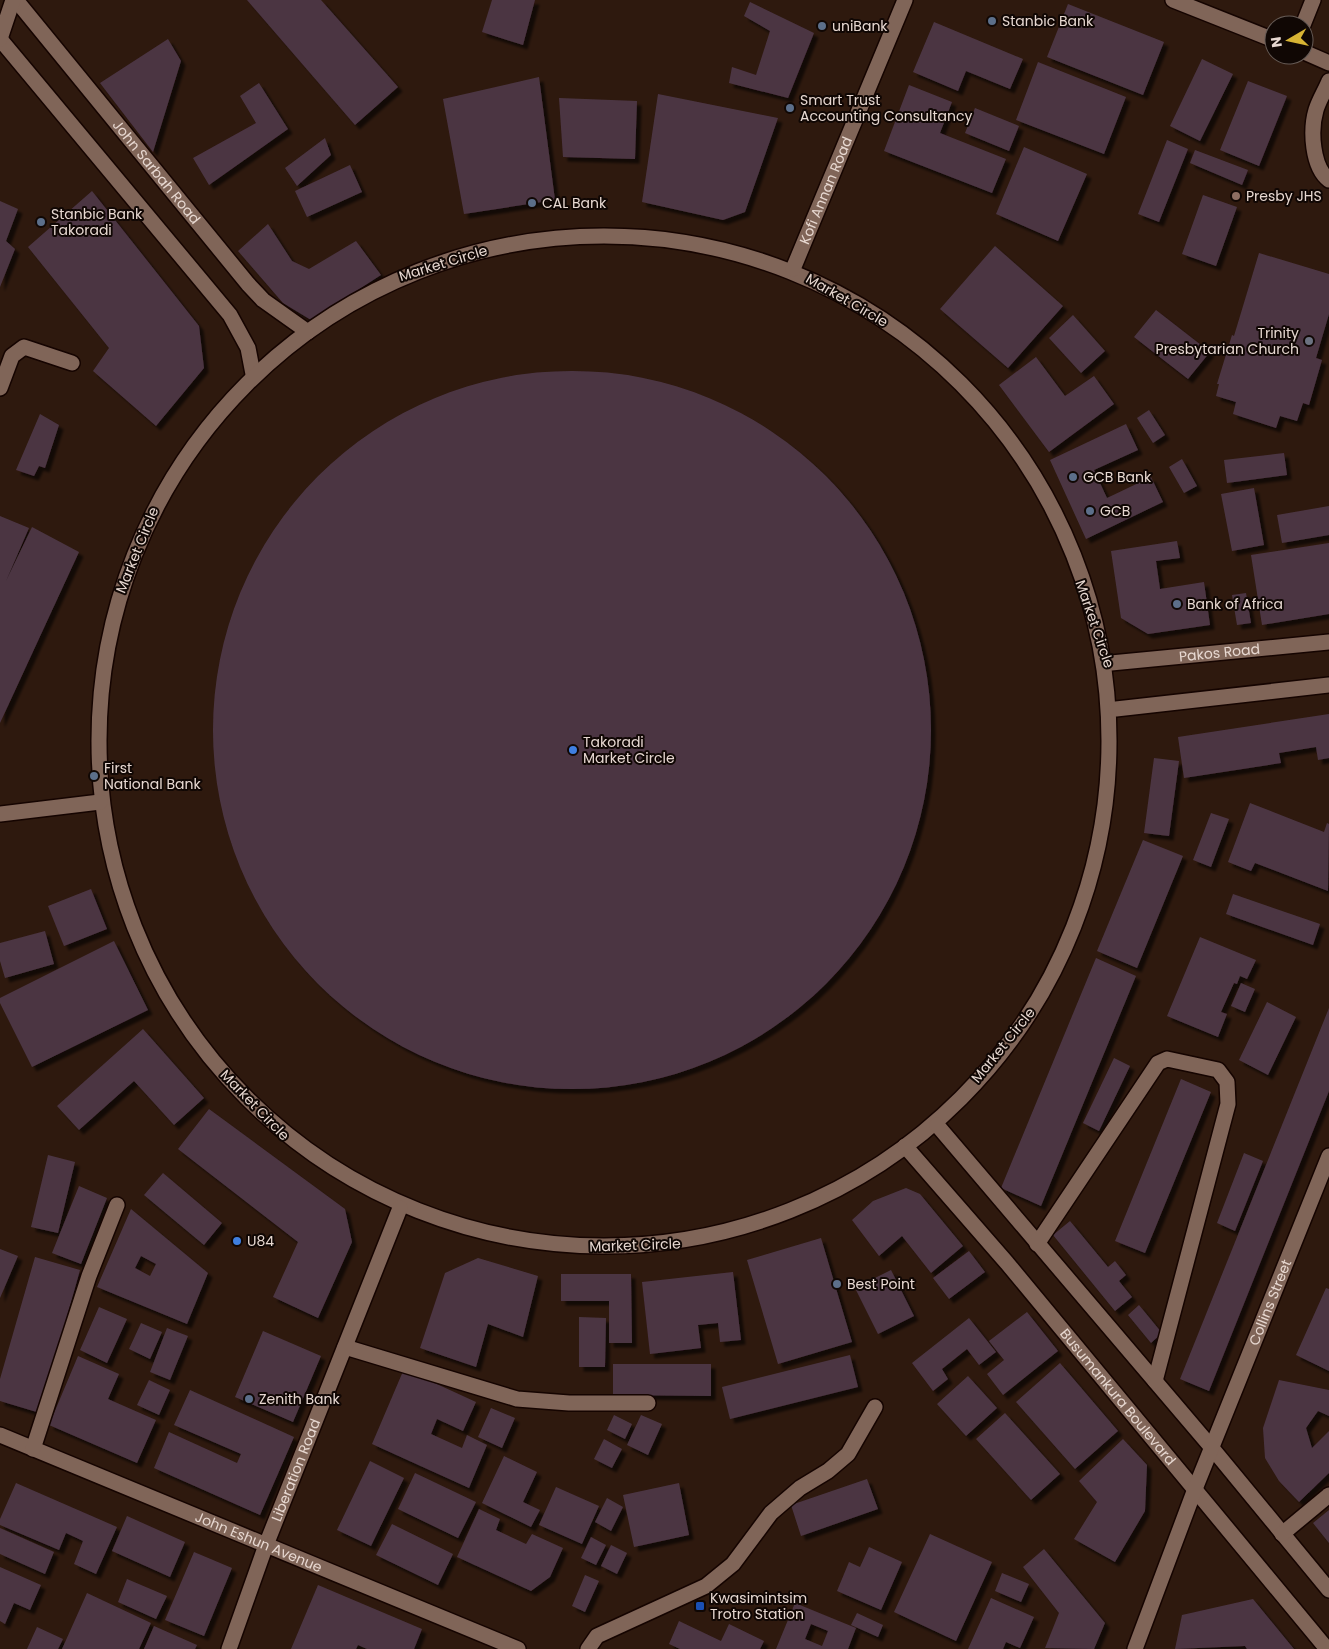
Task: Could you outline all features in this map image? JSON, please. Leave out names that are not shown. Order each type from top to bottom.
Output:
[{"type":"street","points":[[15,0],[0,39],[230,315],[248,348],[253,374]]},
{"type":"street","name":"John Sarbah Road","points":[[15,0],[248,284],[263,300],[308,332]]},
{"type":"street","name":"Kofi Annan Road","points":[[793,269],[904,0]]},
{"type":"street","points":[[1173,0],[1264,36]]},
{"type":"street","points":[[1307,15],[1313,0]]},
{"type":"street","points":[[1314,56],[1329,63]]},
{"type":"street","points":[[1329,81],[1316,111],[1313,151],[1322,175],[1329,180]]},
{"type":"street","name":"Market Circle","points":[[649,235],[793,269],[880,316],[970,392],[1040,486],[1086,593],[1110,663],[1116,709],[1109,792],[1095,863],[1036,1006],[937,1125],[817,1204],[681,1246],[538,1247],[400,1208],[288,1140],[197,1045],[133,930],[100,802],[98,700],[117,599],[155,504],[211,419],[253,374],[308,332],[394,278],[518,240],[649,235]]},
{"type":"street","points":[[0,388],[12,356],[24,347],[72,363]]},
{"type":"street","name":"Pakos Road","points":[[1110,663],[1329,642]]},
{"type":"street","points":[[1116,709],[1329,685]]},
{"type":"street","points":[[0,814],[100,802]]},
{"type":"street","points":[[1038,1244],[1158,1063],[1167,1059],[1218,1070],[1227,1082],[1228,1104],[1155,1381]]},
{"type":"street","points":[[937,1125],[1212,1448],[1329,1590]]},
{"type":"street","name":"Busumankura Boulevard","points":[[905,1146],[1007,1264],[1327,1649]]},
{"type":"street","name":"Collins Street","points":[[1194,1489],[1329,1156]]},
{"type":"street","points":[[33,1449],[89,1276],[118,1205]]},
{"type":"street","name":"Liberation Road","points":[[229,1649],[266,1545],[400,1208]]},
{"type":"street","points":[[345,1347],[517,1399],[569,1403],[648,1403]]},
{"type":"street","points":[[588,1649],[597,1636],[706,1586],[732,1564],[771,1513],[800,1488],[828,1471],[848,1454],[875,1407]]},
{"type":"street","name":"John Eshun Avenue","points":[[0,1436],[518,1649]]},
{"type":"street","points":[[1135,1649],[1194,1489]]},
{"type":"street","points":[[1282,1534],[1329,1495]]},
{"type":"building","points":[[247,0],[321,0],[398,87],[355,125]]},
{"type":"building","points":[[492,0],[535,0],[523,45],[482,32]]},
{"type":"building","points":[[750,2],[814,33],[788,98],[729,83],[732,67],[756,75],[770,31],[744,16]]},
{"type":"building","points":[[1068,4],[1164,42],[1143,95],[1047,57]]},
{"type":"building","points":[[934,22],[1023,59],[1010,89],[966,71],[958,91],[913,72]]},
{"type":"building","points":[[168,39],[181,61],[153,152],[100,83]]},
{"type":"building","points":[[1202,59],[1233,74],[1200,141],[1170,126]]},
{"type":"building","points":[[1038,62],[1126,97],[1104,154],[1016,120]]},
{"type":"building","points":[[539,77],[555,200],[464,214],[443,99]]},
{"type":"building","points":[[1248,81],[1287,96],[1259,166],[1220,150]]},
{"type":"building","points":[[259,83],[288,129],[209,185],[193,158],[256,123],[240,96]]},
{"type":"building","points":[[909,85],[952,102],[940,133],[1006,159],[992,193],[884,151]]},
{"type":"building","points":[[658,94],[778,118],[745,212],[723,220],[642,202]]},
{"type":"building","points":[[559,98],[637,101],[635,159],[563,157]]},
{"type":"building","points":[[975,108],[1019,126],[1009,151],[965,133]]},
{"type":"building","points":[[325,138],[331,155],[297,186],[285,168]]},
{"type":"building","points":[[1167,140],[1188,149],[1159,222],[1138,214]]},
{"type":"building","points":[[1024,147],[1087,174],[1058,241],[996,214]]},
{"type":"building","points":[[1195,150],[1248,170],[1242,185],[1190,163]]},
{"type":"building","points":[[350,165],[362,192],[307,217],[295,191]]},
{"type":"building","points":[[92,191],[199,326],[204,368],[156,426],[93,371],[109,348],[28,247]]},
{"type":"building","points":[[1203,195],[1237,207],[1216,266],[1182,254]]},
{"type":"building","points":[[0,201],[18,209],[6,241],[15,249],[0,287]]},
{"type":"building","points":[[268,224],[292,261],[309,269],[356,241],[381,275],[311,320],[283,303],[238,251]]},
{"type":"building","points":[[995,246],[1063,306],[1008,368],[940,309]]},
{"type":"building","points":[[1259,253],[1329,274],[1329,314],[1316,358],[1322,360],[1309,405],[1303,403],[1297,421],[1280,416],[1276,428],[1233,414],[1236,402],[1216,396],[1219,384],[1217,384],[1232,335],[1234,336]]},
{"type":"building","points":[[1156,310],[1210,352],[1188,379],[1134,337]]},
{"type":"building","points":[[1073,315],[1105,351],[1081,373],[1049,338]]},
{"type":"building","points":[[1036,357],[1065,396],[1094,376],[1114,404],[1049,452],[999,385]]},
{"type":"building","name":"Takoradi Market Circle","points":[[572,371],[642,378],[676,386],[709,398],[741,413],[772,431],[800,452],[826,476],[850,502],[871,530],[889,561],[904,593],[916,626],[924,660],[931,730],[924,800],[916,834],[904,867],[889,899],[871,930],[850,958],[826,984],[800,1008],[772,1029],[741,1047],[709,1062],[676,1074],[642,1082],[572,1089],[502,1082],[468,1074],[435,1062],[403,1047],[372,1029],[344,1008],[318,984],[294,958],[273,930],[255,899],[240,867],[228,834],[220,800],[213,730],[220,660],[228,626],[240,593],[255,561],[273,530],[294,502],[318,476],[344,452],[372,431],[403,413],[435,398],[468,386],[502,378]]},
{"type":"building","points":[[1149,410],[1165,435],[1153,443],[1137,418]]},
{"type":"building","points":[[40,414],[59,425],[45,468],[39,466],[34,476],[16,470]]},
{"type":"building","points":[[1126,424],[1138,450],[1094,470],[1107,498],[1151,477],[1163,502],[1086,539],[1050,460]]},
{"type":"building","points":[[1284,453],[1287,475],[1227,483],[1224,460]]},
{"type":"building","points":[[1182,459],[1197,486],[1184,493],[1169,467]]},
{"type":"building","points":[[1254,488],[1264,545],[1232,551],[1221,494]]},
{"type":"building","points":[[1329,506],[1329,535],[1282,543],[1277,515]]},
{"type":"building","points":[[0,516],[29,528],[6,581],[32,527],[79,552],[0,723]]},
{"type":"building","points":[[1177,541],[1180,558],[1156,561],[1160,589],[1204,582],[1210,625],[1148,634],[1121,618],[1111,551]]},
{"type":"building","points":[[1329,543],[1329,614],[1262,625],[1251,555]]},
{"type":"building","points":[[1246,593],[1251,623],[1237,625],[1232,595]]},
{"type":"building","points":[[1329,714],[1329,758],[1318,760],[1316,747],[1279,753],[1281,763],[1184,778],[1178,737]]},
{"type":"building","points":[[1154,758],[1179,761],[1169,836],[1144,833]]},
{"type":"building","points":[[1250,803],[1324,832],[1327,823],[1329,824],[1328,891],[1255,863],[1251,871],[1228,862]]},
{"type":"building","points":[[1211,813],[1229,819],[1211,867],[1193,860]]},
{"type":"building","points":[[1143,840],[1183,856],[1137,968],[1097,951]]},
{"type":"building","points":[[91,889],[107,929],[64,946],[48,906]]},
{"type":"building","points":[[1233,894],[1320,924],[1313,945],[1226,914]]},
{"type":"building","points":[[45,931],[54,964],[5,978],[0,961],[0,943]]},
{"type":"building","points":[[1200,937],[1256,960],[1247,979],[1240,976],[1237,984],[1234,983],[1221,1012],[1227,1014],[1218,1037],[1167,1016]]},
{"type":"building","points":[[114,941],[148,1010],[32,1067],[0,1003],[0,998]]},
{"type":"building","points":[[1096,958],[1136,976],[1041,1206],[1001,1188]]},
{"type":"building","points":[[1241,983],[1255,989],[1245,1012],[1231,1006]]},
{"type":"building","points":[[1267,1002],[1296,1017],[1268,1075],[1239,1060]]},
{"type":"building","points":[[1329,1008],[1329,1091],[1209,1391],[1180,1379]]},
{"type":"building","points":[[143,1029],[204,1098],[174,1125],[134,1081],[79,1130],[57,1106]]},
{"type":"building","points":[[1114,1058],[1130,1066],[1099,1131],[1083,1123]]},
{"type":"building","points":[[1181,1079],[1211,1092],[1145,1253],[1115,1241]]},
{"type":"building","points":[[209,1109],[345,1209],[352,1242],[318,1318],[273,1297],[298,1242],[178,1149]]},
{"type":"building","points":[[1244,1153],[1263,1161],[1235,1231],[1217,1223]]},
{"type":"building","points":[[48,1155],[75,1162],[58,1233],[31,1227]]},
{"type":"building","points":[[163,1173],[222,1223],[204,1245],[144,1195]]},
{"type":"building","points":[[79,1186],[107,1198],[81,1264],[52,1253]]},
{"type":"building","points":[[906,1188],[920,1194],[963,1246],[931,1273],[902,1236],[879,1256],[852,1220],[873,1201]]},
{"type":"building","points":[[131,1209],[208,1273],[187,1324],[97,1287]],"holes":[[[141,1256],[156,1264],[150,1276],[135,1268]]]},
{"type":"building","points":[[1070,1221],[1108,1267],[1115,1261],[1126,1275],[1119,1281],[1132,1297],[1115,1311],[1053,1235]]},
{"type":"building","points":[[821,1238],[852,1342],[778,1364],[747,1260]]},
{"type":"building","points":[[0,1249],[18,1256],[0,1298]]},
{"type":"building","points":[[969,1251],[985,1272],[949,1299],[933,1278]]},
{"type":"building","points":[[35,1257],[80,1270],[40,1413],[0,1401],[0,1379]]},
{"type":"building","points":[[478,1258],[538,1276],[523,1337],[488,1324],[476,1367],[420,1348],[445,1273]]},
{"type":"building","points":[[891,1270],[914,1316],[878,1334],[855,1288]]},
{"type":"building","points":[[733,1272],[741,1340],[720,1342],[718,1323],[698,1325],[701,1348],[650,1354],[642,1282]]},
{"type":"building","points":[[561,1274],[631,1274],[632,1343],[609,1343],[609,1301],[561,1301]]},
{"type":"building","points":[[1326,1288],[1329,1289],[1329,1371],[1296,1355]]},
{"type":"building","points":[[1139,1305],[1162,1333],[1151,1343],[1128,1315]]},
{"type":"building","points":[[99,1307],[127,1319],[107,1363],[80,1350]]},
{"type":"building","points":[[1027,1312],[1058,1351],[1003,1395],[987,1374],[1004,1360],[989,1341]]},
{"type":"building","points":[[579,1317],[606,1318],[605,1367],[579,1367]]},
{"type":"building","points":[[969,1318],[996,1352],[979,1365],[967,1349],[942,1369],[948,1379],[933,1391],[912,1363]]},
{"type":"building","points":[[141,1323],[162,1332],[150,1359],[129,1349]]},
{"type":"building","points":[[167,1328],[188,1336],[170,1380],[150,1372]]},
{"type":"building","points":[[263,1331],[321,1356],[293,1422],[235,1397]]},
{"type":"building","points":[[850,1355],[858,1387],[730,1419],[722,1387]]},
{"type":"building","points":[[78,1356],[119,1374],[108,1399],[156,1420],[137,1463],[49,1425]]},
{"type":"building","points":[[1060,1363],[1118,1431],[1075,1469],[1016,1402]]},
{"type":"building","points":[[613,1364],[711,1364],[711,1396],[613,1395]]},
{"type":"building","points":[[404,1369],[476,1402],[463,1431],[437,1419],[431,1434],[462,1448],[467,1435],[487,1445],[469,1488],[372,1444]]},
{"type":"building","points":[[968,1376],[997,1408],[966,1436],[937,1404]]},
{"type":"building","points":[[149,1380],[170,1390],[159,1415],[137,1405]]},
{"type":"building","points":[[1279,1380],[1329,1390],[1329,1416],[1318,1411],[1306,1428],[1312,1448],[1329,1431],[1329,1473],[1299,1502],[1279,1481],[1265,1458],[1263,1428]]},
{"type":"building","points":[[190,1390],[294,1437],[260,1515],[154,1468],[169,1432],[237,1463],[241,1454],[174,1425]]},
{"type":"building","points":[[491,1408],[515,1418],[502,1448],[478,1437]]},
{"type":"building","points":[[1005,1413],[1060,1474],[1031,1500],[976,1439]]},
{"type":"building","points":[[614,1415],[632,1424],[625,1439],[607,1430]]},
{"type":"building","points":[[641,1415],[662,1424],[648,1455],[627,1445]]},
{"type":"building","points":[[604,1439],[622,1449],[612,1468],[594,1459]]},
{"type":"building","points":[[1123,1439],[1147,1465],[1145,1511],[1115,1562],[1074,1539],[1097,1502],[1079,1481]]},
{"type":"building","points":[[504,1456],[537,1472],[523,1502],[540,1510],[531,1527],[482,1503]]},
{"type":"building","points":[[370,1461],[404,1478],[371,1546],[337,1530]]},
{"type":"building","points":[[415,1473],[476,1502],[458,1538],[398,1509]]},
{"type":"building","points":[[867,1479],[878,1509],[801,1536],[791,1505]]},
{"type":"building","points":[[16,1483],[117,1527],[96,1574],[74,1564],[83,1541],[66,1533],[59,1550],[0,1525],[0,1519]]},
{"type":"building","points":[[679,1483],[689,1535],[634,1547],[623,1495]]},
{"type":"building","points":[[556,1487],[599,1506],[582,1544],[539,1525]]},
{"type":"building","points":[[607,1498],[623,1507],[611,1531],[595,1522]]},
{"type":"building","points":[[479,1509],[500,1519],[496,1530],[526,1544],[532,1534],[563,1548],[550,1577],[531,1591],[457,1557]]},
{"type":"building","points":[[1329,1510],[1329,1543],[1313,1523]]},
{"type":"building","points":[[127,1516],[185,1542],[170,1577],[112,1551]]},
{"type":"building","points":[[392,1524],[453,1554],[438,1585],[376,1555]]},
{"type":"building","points":[[0,1528],[54,1552],[45,1574],[0,1554]]},
{"type":"building","points":[[930,1534],[992,1562],[956,1641],[894,1612]]},
{"type":"building","points":[[591,1537],[606,1545],[596,1565],[581,1558]]},
{"type":"building","points":[[611,1545],[627,1553],[617,1574],[601,1566]]},
{"type":"building","points":[[869,1547],[902,1562],[881,1610],[837,1591],[849,1562],[860,1567]]},
{"type":"building","points":[[1044,1549],[1105,1623],[1094,1649],[1045,1648],[1059,1613],[1023,1567]]},
{"type":"building","points":[[194,1552],[232,1568],[204,1636],[165,1620]]},
{"type":"building","points":[[0,1567],[41,1585],[30,1610],[14,1603],[5,1624],[0,1621]]},
{"type":"building","points":[[1002,1573],[1029,1584],[1021,1602],[995,1591]]},
{"type":"building","points":[[585,1575],[599,1581],[585,1612],[572,1606]]},
{"type":"building","points":[[127,1579],[167,1596],[156,1619],[118,1602]]},
{"type":"building","points":[[318,1585],[422,1629],[414,1649],[367,1649],[358,1645],[356,1649],[291,1649]]},
{"type":"building","points":[[87,1593],[151,1623],[139,1649],[62,1649]]},
{"type":"building","points":[[991,1598],[1034,1617],[1020,1648],[1006,1642],[1003,1649],[968,1649]]},
{"type":"building","points":[[1253,1599],[1294,1649],[1247,1649],[1245,1646],[1175,1649],[1182,1615]]},
{"type":"building","points":[[795,1603],[856,1628],[848,1649],[776,1649]],"holes":[[[811,1624],[828,1631],[822,1646],[805,1639]]]},
{"type":"building","points":[[857,1613],[883,1625],[878,1637],[851,1625]]},
{"type":"building","points":[[679,1621],[721,1641],[729,1624],[764,1641],[760,1649],[680,1649],[669,1644]]},
{"type":"building","points":[[154,1626],[197,1645],[195,1649],[144,1649]]},
{"type":"building","points":[[37,1627],[63,1639],[58,1649],[27,1649]]},
{"type":"place","name":"Stanbic Bank","points":[[992,21]]},
{"type":"place","name":"uniBank","points":[[822,26]]},
{"type":"place","name":"Smart Trust Accounting Consultancy","points":[[790,108]]},
{"type":"place","name":"Presby JHS","points":[[1236,196]]},
{"type":"place","name":"CAL Bank","points":[[532,203]]},
{"type":"place","name":"Stanbic Bank Takoradi","points":[[41,222]]},
{"type":"place","name":"Trinity Presbytarian Church","points":[[1309,341]]},
{"type":"place","name":"GCB Bank","points":[[1073,477]]},
{"type":"place","name":"GCB","points":[[1090,511]]},
{"type":"place","name":"Bank of Africa","points":[[1177,604]]},
{"type":"place","name":"Takoradi Market Circle","points":[[573,750]]},
{"type":"place","name":"First National Bank","points":[[94,776]]},
{"type":"place","name":"U84","points":[[237,1241]]},
{"type":"place","name":"Best Point","points":[[837,1284]]},
{"type":"place","name":"Zenith Bank","points":[[249,1399]]},
{"type":"place","name":"Kwasimintsim Trotro Station","points":[[700,1606]]}]
